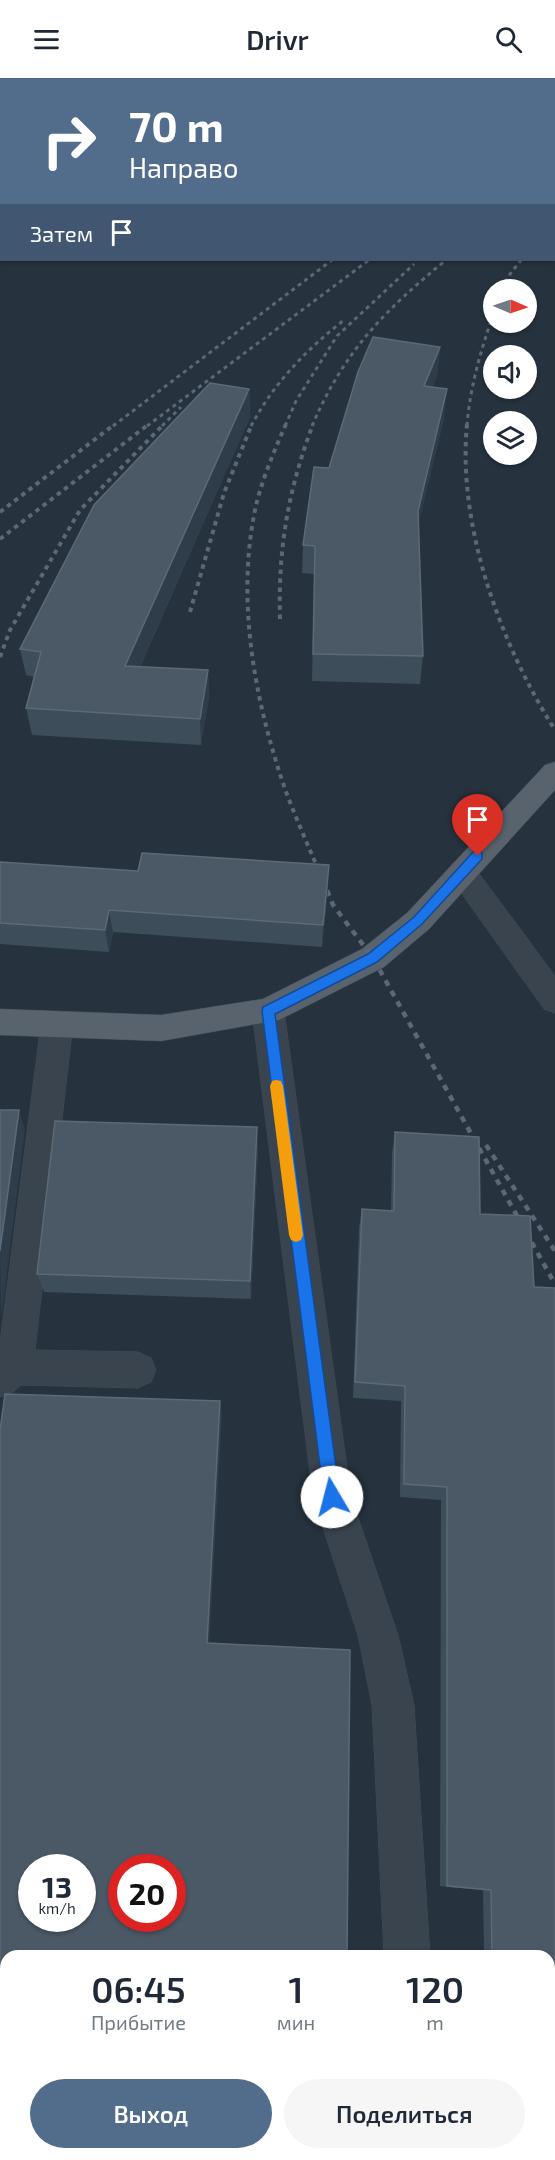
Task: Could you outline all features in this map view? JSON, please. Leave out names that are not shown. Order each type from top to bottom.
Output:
[{"type":"main road","points":[[0,1022],[161,1028],[268,1011],[373,958],[418,921],[555,772]]},
{"type":"lane","points":[[462,872],[555,1000]]},
{"type":"lane","points":[[268,1011],[332,1497],[378,1635],[393,1704],[407,1950]]},
{"type":"lane","points":[[57,1024],[8,1373],[138,1370]]},
{"type":"building","points":[[373,337],[440,347],[424,386],[447,389],[418,511],[423,656],[313,654],[315,546],[303,545],[314,467],[329,468],[358,372]]},
{"type":"building","points":[[210,383],[249,389],[125,666],[208,670],[200,719],[26,708],[41,652],[20,649],[94,505]]},
{"type":"building","points":[[142,853],[329,865],[323,925],[109,910],[105,930],[0,923],[0,862],[138,871]]},
{"type":"building","points":[[0,1110],[19,1110],[0,1251]]},
{"type":"building","points":[[55,1121],[257,1127],[250,1281],[37,1274]]},
{"type":"building","points":[[395,1132],[479,1137],[480,1214],[530,1216],[534,1287],[555,1288],[555,1950],[492,1950],[491,1890],[447,1886],[447,1487],[404,1484],[405,1386],[355,1382],[362,1209],[394,1211]]},
{"type":"building","points":[[5,1394],[220,1401],[207,1643],[350,1650],[347,1950],[0,1950],[0,1430]]},
{"type":"railway","points":[[113,426],[331,261]]},
{"type":"railway","points":[[147,426],[368,261]]},
{"type":"railway","points":[[312,426],[338,375],[368,334],[404,296],[445,261]]},
{"type":"railway","points":[[507,279],[520,261]]},
{"type":"railway","points":[[285,426],[296,401],[337,336],[414,264]]},
{"type":"railway","points":[[252,425],[292,368],[344,320]]},
{"type":"railway","points":[[467,426],[477,368],[487,333]]},
{"type":"railway","points":[[164,424],[181,407]]},
{"type":"railway","points":[[0,512],[115,424]]},
{"type":"railway","points":[[0,539],[149,424]]},
{"type":"railway","points":[[0,657],[10,630],[80,510],[164,424]]},
{"type":"railway","points":[[286,424],[264,478],[255,510],[247,580],[248,616],[257,687],[274,756],[318,869]]},
{"type":"railway","points":[[280,619],[281,568],[286,520],[297,473],[313,424]]},
{"type":"railway","points":[[467,424],[466,463],[469,503],[476,543],[487,583],[517,661],[555,730]]},
{"type":"railway","points":[[190,612],[224,493],[252,425]]},
{"type":"railway","points":[[318,868],[333,905],[373,958],[555,1284]]},
{"type":"railway","points":[[486,1145],[555,1251]]},
{"type":"slow traffic","points":[[276,1086],[296,1235]]},
{"type":"route","points":[[332,1497],[268,1011],[373,958],[418,921],[478,856]]}]
